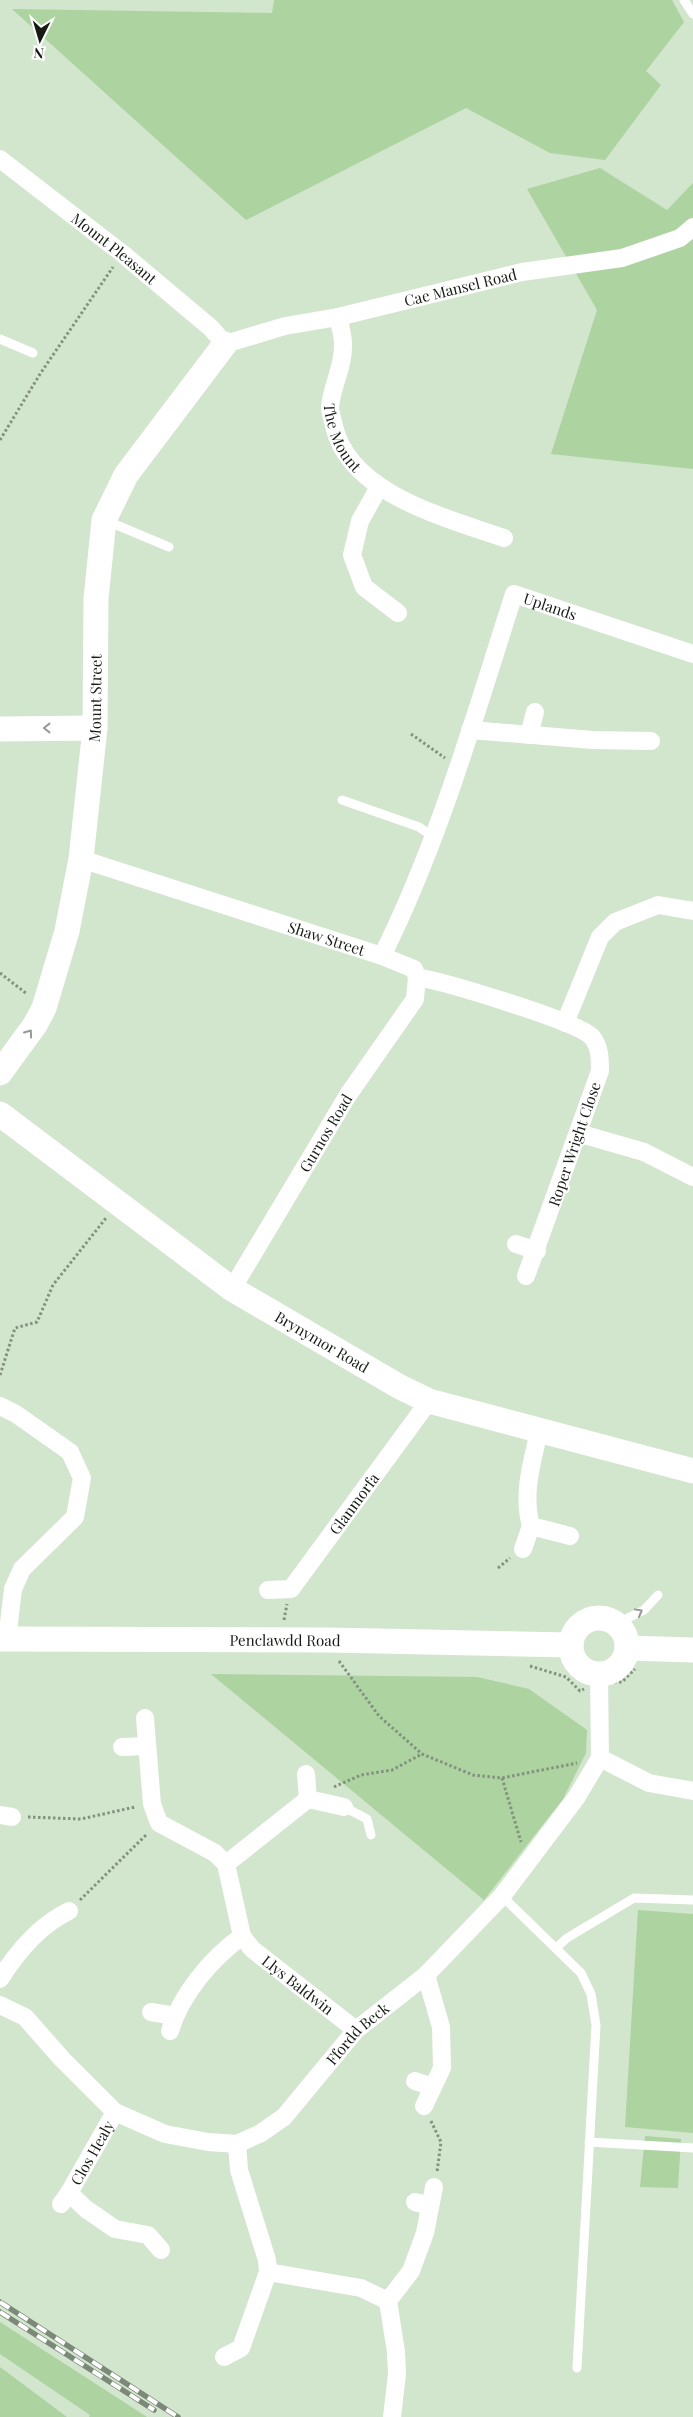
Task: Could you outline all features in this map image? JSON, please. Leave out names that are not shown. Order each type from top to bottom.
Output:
[{"type":"street","name":"Mount Pleasant","points":[[0,159],[123,254],[212,328],[225,344]]},
{"type":"street","name":"Cae Mansel Road","points":[[225,344],[286,326],[338,317],[522,272],[622,258],[680,238],[693,227]]},
{"type":"street","name":"The Mount","points":[[338,317],[343,342],[342,360],[330,408],[337,439],[361,472],[378,487],[432,512],[504,538]]},
{"type":"street","name":"Mount Street","points":[[0,1073],[35,1024],[44,1008],[67,931],[81,859],[95,728],[96,599],[104,520],[126,475],[225,344]]},
{"type":"street","points":[[378,487],[360,521],[352,555],[364,587],[398,613]]},
{"type":"street","name":"Uplands","points":[[382,956],[404,913],[470,730],[514,594],[693,654]]},
{"type":"street","points":[[529,735],[535,712]]},
{"type":"street","points":[[0,729],[95,728]]},
{"type":"street","points":[[470,730],[593,740],[651,741]]},
{"type":"street","name":"Shaw Street","points":[[81,859],[382,956],[414,969],[417,977],[442,982],[566,1023]]},
{"type":"street","points":[[566,1023],[600,937],[615,922],[658,905],[693,911]]},
{"type":"street","name":"Gurnos Road","points":[[232,1289],[348,1095],[415,999],[417,977]]},
{"type":"street","name":"Roper Wright Close","points":[[526,1276],[537,1251],[600,1070],[600,1053],[592,1037],[566,1023]]},
{"type":"street","name":"Brynymor Road","points":[[0,1114],[232,1289],[429,1401],[693,1471]]},
{"type":"street","points":[[578,1133],[644,1152],[693,1177]]},
{"type":"street","points":[[516,1244],[537,1251]]},
{"type":"street","name":"Glanmorfa","points":[[291,1589],[429,1401]]},
{"type":"street","points":[[0,1406],[16,1414],[70,1452],[82,1478],[75,1517],[22,1569],[13,1589],[4,1640]]},
{"type":"street","points":[[523,1549],[530,1526],[526,1510],[528,1479],[539,1431]]},
{"type":"street","points":[[530,1526],[570,1536]]},
{"type":"street","points":[[268,1590],[291,1589]]},
{"type":"street","points":[[591,1619],[608,1619],[622,1630],[627,1648],[621,1663],[608,1673],[599,1674],[582,1669],[576,1662],[571,1645],[576,1629],[591,1619]]},
{"type":"street","name":"Penclawdd Road","points":[[4,1640],[329,1640],[571,1645]]},
{"type":"street","points":[[627,1648],[693,1650]]},
{"type":"street","points":[[599,1674],[600,1758],[650,1783],[693,1790]]},
{"type":"street","points":[[145,1718],[152,1804],[159,1822],[215,1853],[226,1864],[242,1936],[228,1947],[190,1988],[173,2023],[151,2012]]},
{"type":"street","points":[[122,1747],[147,1746]]},
{"type":"street","name":"Ffordd Beck","points":[[0,2005],[25,2016],[62,2059],[114,2112],[165,2134],[208,2142],[237,2144],[261,2133],[284,2116],[356,2030],[426,1975],[502,1896],[576,1798],[600,1758]]},
{"type":"street","points":[[306,1774],[308,1799]]},
{"type":"street","points":[[308,1799],[344,1807]]},
{"type":"street","points":[[226,1864],[308,1799]]},
{"type":"street","points":[[0,1979],[49,1913],[69,1911]]},
{"type":"street","name":"Llys Baldwin","points":[[242,1936],[252,1949],[356,2030]]},
{"type":"street","points":[[424,2106],[442,2068],[442,2027],[426,1975]]},
{"type":"street","points":[[415,2081],[433,2087]]},
{"type":"street","name":"Clos Healy","points":[[114,2112],[65,2199],[86,2209],[115,2229],[150,2230],[161,2250]]},
{"type":"street","points":[[224,2358],[245,2353],[268,2272],[267,2260],[239,2170],[237,2144]]},
{"type":"street","points":[[392,2417],[397,2374],[396,2352],[388,2301],[411,2271],[425,2233],[422,2204],[434,2187]]},
{"type":"street","points":[[268,2272],[361,2288],[388,2301]]},
{"type":"lane","points":[[684,0],[693,14]]},
{"type":"lane","points":[[0,339],[33,353]]},
{"type":"lane","points":[[104,520],[169,547]]},
{"type":"lane","points":[[342,800],[419,827],[432,836]]},
{"type":"lane","points":[[616,1624],[644,1610],[658,1595]]},
{"type":"lane","points":[[344,1807],[367,1819],[372,1835]]},
{"type":"lane","points":[[502,1896],[581,1973],[591,1994],[596,2025],[577,2368]]},
{"type":"lane","points":[[556,1948],[567,1938],[634,1898],[693,1900]]},
{"type":"lane","points":[[589,2142],[693,2148]]},
{"type":"path","points":[[0,440],[40,374],[123,254]]},
{"type":"path","points":[[410,734],[457,767]]},
{"type":"path","points":[[0,973],[44,1008]]},
{"type":"path","points":[[0,1375],[15,1328],[37,1322],[53,1285],[118,1203]]},
{"type":"path","points":[[280,1640],[291,1589]]},
{"type":"path","points":[[329,1640],[337,1658],[379,1716],[422,1754],[474,1775],[502,1778],[600,1758]]},
{"type":"path","points":[[308,1799],[361,1775],[392,1770],[422,1754]]},
{"type":"path","points":[[502,1778],[527,1862]]},
{"type":"path","points":[[6,1816],[81,1819],[152,1804]]},
{"type":"path","points":[[69,1911],[159,1822]]},
{"type":"path","points":[[424,2106],[441,2142],[434,2187]]},
{"type":"green space","points":[[274,0],[672,0],[684,22],[646,71],[661,85],[605,160],[550,153],[466,108],[246,220],[12,9],[272,13]]},
{"type":"green space","points":[[600,168],[667,210],[693,183],[693,469],[551,454],[597,310],[527,189]]},
{"type":"green space","points":[[211,1674],[477,1677],[529,1689],[587,1730],[586,1753],[563,1799],[484,1900]]},
{"type":"green space","points":[[638,1910],[693,1914],[693,2133],[625,2127]]},
{"type":"green space","points":[[645,2136],[681,2139],[678,2188],[640,2187]]},
{"type":"green space","points":[[0,2322],[147,2417],[89,2417],[90,2415],[0,2354]]},
{"type":"green space","points":[[0,2367],[67,2417],[0,2417]]},
{"type":"railway","points":[[0,2302],[178,2417]]},
{"type":"railway","points":[[0,2312],[154,2410]]}]
